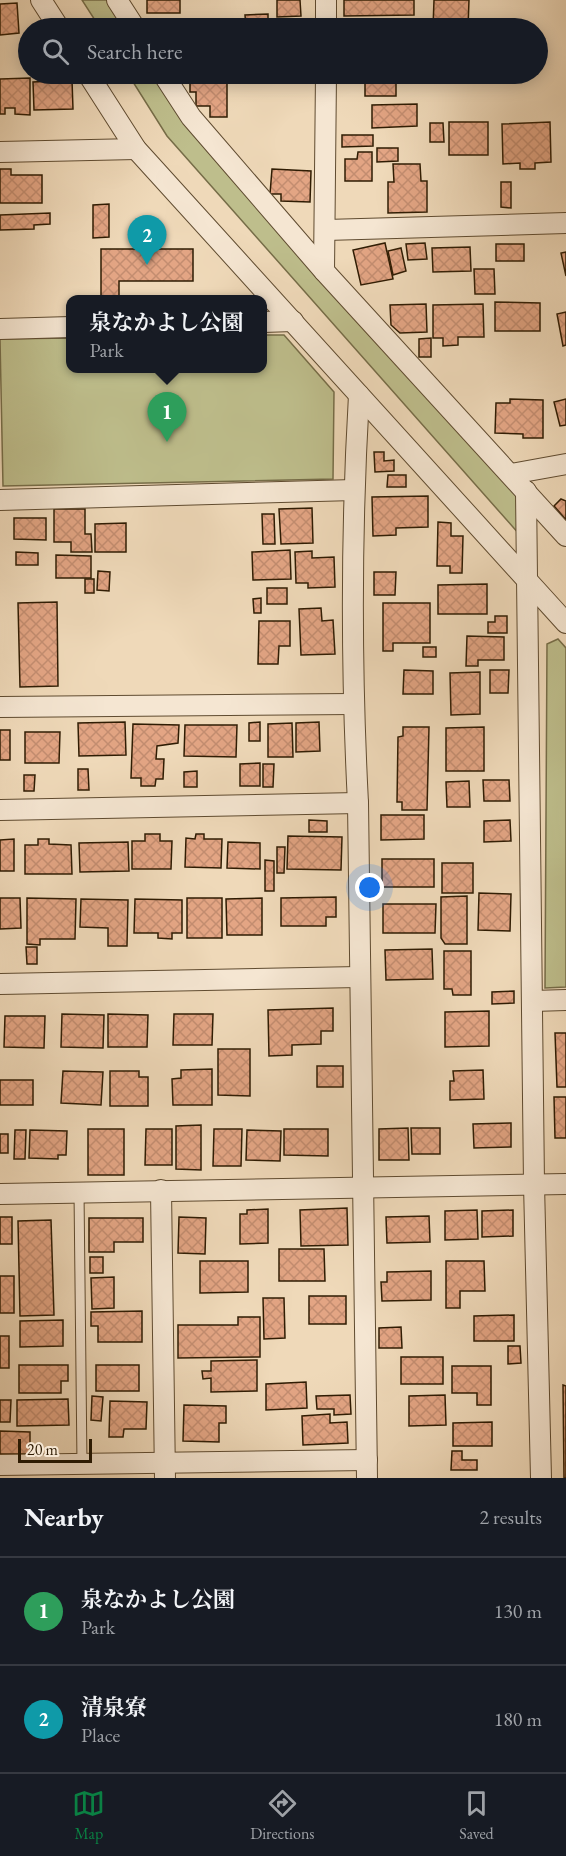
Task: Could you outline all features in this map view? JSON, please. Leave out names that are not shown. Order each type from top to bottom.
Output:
[{"type":"street","points":[[41,0],[53,18]]},
{"type":"street","points":[[117,0],[129,18]]},
{"type":"street","points":[[326,0],[326,18]]},
{"type":"street","points":[[94,84],[136,149],[566,622]]},
{"type":"street","points":[[169,84],[190,117],[324,271],[566,536]]},
{"type":"street","points":[[324,271],[326,84]]},
{"type":"street","points":[[0,152],[136,149]]},
{"type":"street","points":[[326,230],[566,223]]},
{"type":"street","points":[[267,322],[294,321]]},
{"type":"street","points":[[0,328],[66,327]]},
{"type":"street","points":[[0,1465],[82,1464],[165,1470],[367,1469],[358,803],[353,704],[354,490],[359,395]]},
{"type":"street","points":[[511,474],[566,464]]},
{"type":"street","points":[[0,500],[354,490]]},
{"type":"street","points":[[526,491],[529,580],[534,1184],[541,1478]]},
{"type":"street","points":[[0,707],[353,704]]},
{"type":"street","points":[[0,810],[358,803]]},
{"type":"street","points":[[0,984],[359,977]]},
{"type":"street","points":[[533,1002],[566,1000]]},
{"type":"street","points":[[0,1194],[566,1184]]},
{"type":"street","points":[[161,1190],[165,1470]]},
{"type":"lane","points":[[79,1192],[82,1464]]},
{"type":"green space","points":[[82,0],[110,0],[122,18],[94,18]]},
{"type":"green space","points":[[134,84],[165,84],[520,494],[520,535],[167,136]]},
{"type":"green space","points":[[267,335],[284,335],[334,392],[333,479],[3,486],[0,339],[66,338],[66,373],[267,373]]},
{"type":"green space","points":[[558,639],[566,648],[566,987],[545,988],[547,644]]},
{"type":"building","points":[[147,0],[180,0],[180,13],[147,13]]},
{"type":"building","points":[[277,0],[300,0],[301,16],[277,17]]},
{"type":"building","points":[[344,0],[414,0],[414,15],[344,16]]},
{"type":"building","points":[[434,0],[469,0],[468,18],[433,18]]},
{"type":"building","points":[[17,3],[18,33],[0,35],[0,4]]},
{"type":"building","points":[[268,14],[268,18],[245,18],[245,15]]},
{"type":"building","points":[[18,78],[18,84],[30,84],[30,115],[15,114],[15,108],[5,108],[5,114],[0,114],[0,79]]},
{"type":"building","points":[[33,84],[72,84],[73,109],[34,110]]},
{"type":"building","points":[[190,84],[227,84],[227,117],[210,117],[210,106],[196,106],[196,92],[190,92]]},
{"type":"building","points":[[365,84],[396,84],[396,96],[365,96]]},
{"type":"building","points":[[417,104],[417,126],[372,128],[372,105]]},
{"type":"building","points":[[449,122],[488,122],[488,155],[449,155]]},
{"type":"building","points":[[550,122],[551,162],[535,163],[535,169],[520,169],[520,163],[503,164],[502,124]]},
{"type":"building","points":[[430,123],[443,123],[444,142],[430,142]]},
{"type":"building","points":[[342,135],[373,135],[373,146],[342,147]]},
{"type":"building","points":[[377,148],[398,148],[398,161],[377,162]]},
{"type":"building","points":[[358,152],[372,152],[372,181],[345,181],[345,159],[357,159]]},
{"type":"building","points":[[393,164],[420,164],[421,181],[427,181],[427,212],[388,213],[388,182],[394,182]]},
{"type":"building","points":[[0,169],[11,169],[11,175],[42,175],[42,203],[0,203]]},
{"type":"building","points":[[272,169],[311,171],[310,202],[281,201],[281,194],[270,194]]},
{"type":"building","points":[[501,182],[511,182],[511,208],[501,207]]},
{"type":"building","points":[[109,204],[109,237],[93,238],[93,205]]},
{"type":"building","points":[[50,213],[50,224],[34,225],[34,229],[0,230],[0,215]]},
{"type":"building","points":[[385,243],[393,279],[361,285],[353,250]]},
{"type":"building","points":[[425,243],[427,259],[408,260],[406,244]]},
{"type":"building","points":[[496,244],[524,244],[524,261],[496,261]]},
{"type":"building","points":[[470,247],[471,271],[433,272],[432,248]]},
{"type":"building","points":[[401,248],[406,271],[393,275],[388,251]]},
{"type":"building","points":[[101,249],[193,249],[193,281],[119,281],[119,295],[101,295]]},
{"type":"building","points":[[566,252],[566,276],[561,253]]},
{"type":"building","points":[[474,269],[494,269],[495,294],[475,294]]},
{"type":"building","points":[[495,302],[540,303],[540,331],[495,331]]},
{"type":"building","points":[[426,304],[427,332],[400,333],[391,325],[390,305]]},
{"type":"building","points":[[483,304],[484,337],[458,337],[458,345],[443,346],[443,338],[433,338],[433,305]]},
{"type":"building","points":[[566,312],[566,345],[563,346],[557,314]]},
{"type":"building","points":[[431,338],[431,357],[419,357],[419,339]]},
{"type":"building","points":[[510,399],[543,400],[543,438],[523,438],[523,434],[495,433],[496,403],[510,403]]},
{"type":"building","points":[[566,399],[566,425],[560,426],[554,402]]},
{"type":"building","points":[[374,452],[384,452],[384,461],[394,460],[394,471],[375,472]]},
{"type":"building","points":[[388,475],[406,475],[406,487],[387,487]]},
{"type":"building","points":[[428,496],[428,527],[396,528],[396,535],[373,536],[372,497]]},
{"type":"building","points":[[561,499],[566,501],[566,520],[554,506]]},
{"type":"building","points":[[312,508],[313,543],[281,544],[279,509]]},
{"type":"building","points":[[54,509],[85,509],[85,534],[91,534],[92,552],[71,552],[71,542],[54,542]]},
{"type":"building","points":[[262,514],[274,514],[275,544],[263,544]]},
{"type":"building","points":[[14,518],[46,518],[46,540],[14,539]]},
{"type":"building","points":[[438,522],[451,523],[451,536],[463,536],[462,573],[450,573],[450,566],[437,566]]},
{"type":"building","points":[[126,523],[126,552],[95,552],[95,524]]},
{"type":"building","points":[[290,550],[291,579],[253,580],[252,552]]},
{"type":"building","points":[[312,551],[312,558],[334,557],[335,587],[308,588],[308,583],[296,583],[295,552]]},
{"type":"building","points":[[16,552],[38,553],[38,565],[16,565]]},
{"type":"building","points":[[56,555],[91,556],[91,578],[56,578]]},
{"type":"building","points":[[98,571],[110,572],[109,591],[97,590]]},
{"type":"building","points":[[374,572],[396,572],[395,595],[374,595]]},
{"type":"building","points":[[85,579],[94,579],[94,593],[85,593]]},
{"type":"building","points":[[487,584],[487,614],[438,614],[438,585]]},
{"type":"building","points":[[267,588],[287,588],[287,604],[267,604]]},
{"type":"building","points":[[261,598],[261,613],[254,613],[253,599]]},
{"type":"building","points":[[57,602],[58,686],[20,687],[18,603]]},
{"type":"building","points":[[383,603],[430,603],[430,643],[393,643],[393,651],[383,651]]},
{"type":"building","points":[[321,608],[322,621],[333,620],[335,654],[301,655],[299,609]]},
{"type":"building","points":[[495,616],[507,616],[507,633],[488,633],[488,622],[495,622]]},
{"type":"building","points":[[259,621],[290,621],[290,646],[279,646],[278,664],[258,664]]},
{"type":"building","points":[[467,636],[504,637],[504,660],[478,660],[478,666],[466,666]]},
{"type":"building","points":[[423,647],[436,647],[436,657],[423,657]]},
{"type":"building","points":[[404,670],[433,671],[433,694],[403,694]]},
{"type":"building","points":[[490,670],[509,670],[508,693],[490,693]]},
{"type":"building","points":[[480,672],[480,714],[451,715],[450,673]]},
{"type":"building","points":[[125,722],[126,755],[79,756],[78,723]]},
{"type":"building","points":[[260,722],[260,741],[249,741],[249,723]]},
{"type":"building","points":[[319,722],[320,751],[296,752],[296,723]]},
{"type":"building","points":[[292,723],[293,757],[268,757],[268,724]]},
{"type":"building","points":[[133,724],[179,725],[178,743],[157,746],[156,759],[164,759],[163,779],[156,779],[155,786],[141,786],[141,778],[131,778]]},
{"type":"building","points":[[185,725],[237,725],[236,757],[184,756]]},
{"type":"building","points":[[403,727],[429,727],[427,810],[402,810],[402,802],[397,802],[398,737],[403,736]]},
{"type":"building","points":[[484,727],[484,771],[446,771],[446,728]]},
{"type":"building","points":[[0,730],[10,730],[10,760],[0,760]]},
{"type":"building","points":[[25,732],[60,732],[59,763],[25,763]]},
{"type":"building","points":[[260,763],[260,786],[240,786],[240,764]]},
{"type":"building","points":[[263,764],[274,764],[273,787],[263,787]]},
{"type":"building","points":[[78,769],[88,769],[89,790],[78,790]]},
{"type":"building","points":[[197,771],[197,787],[184,787],[184,772]]},
{"type":"building","points":[[24,775],[35,775],[34,791],[24,791]]},
{"type":"building","points":[[483,780],[509,780],[510,801],[484,801]]},
{"type":"building","points":[[469,781],[470,807],[447,807],[446,782]]},
{"type":"building","points":[[381,815],[424,815],[424,839],[381,840]]},
{"type":"building","points":[[309,820],[327,821],[327,832],[309,832]]},
{"type":"building","points":[[510,820],[511,841],[484,842],[484,821]]},
{"type":"building","points":[[145,834],[160,834],[160,841],[172,841],[171,869],[132,869],[132,841],[145,841]]},
{"type":"building","points":[[196,834],[204,834],[204,839],[222,839],[221,868],[185,867],[186,838],[195,839]]},
{"type":"building","points":[[288,836],[342,837],[341,870],[287,869]]},
{"type":"building","points":[[14,839],[14,871],[0,871],[0,840]]},
{"type":"building","points":[[38,839],[49,839],[49,844],[71,845],[72,874],[25,874],[25,845],[38,845]]},
{"type":"building","points":[[128,842],[129,871],[80,872],[79,843]]},
{"type":"building","points":[[228,842],[260,843],[260,869],[227,868]]},
{"type":"building","points":[[277,847],[285,847],[284,873],[277,873]]},
{"type":"building","points":[[382,859],[434,859],[434,887],[382,887]]},
{"type":"building","points":[[265,860],[274,861],[274,891],[265,891]]},
{"type":"building","points":[[442,863],[473,863],[473,893],[442,893]]},
{"type":"building","points":[[479,893],[511,894],[510,931],[478,930]]},
{"type":"building","points":[[467,896],[467,944],[445,944],[441,938],[441,897]]},
{"type":"building","points":[[336,897],[336,917],[326,917],[326,926],[281,926],[281,898]]},
{"type":"building","points":[[0,898],[20,898],[21,928],[0,929]]},
{"type":"building","points":[[27,898],[76,899],[75,939],[40,939],[40,945],[27,944]]},
{"type":"building","points":[[187,898],[222,898],[222,938],[187,938]]},
{"type":"building","points":[[262,898],[262,935],[227,935],[226,899]]},
{"type":"building","points":[[81,899],[128,900],[127,946],[108,946],[108,928],[80,927]]},
{"type":"building","points":[[135,899],[182,900],[182,933],[172,933],[172,939],[158,938],[158,933],[134,933]]},
{"type":"building","points":[[383,904],[436,904],[435,933],[383,933]]},
{"type":"building","points":[[26,947],[37,947],[37,964],[27,964]]},
{"type":"building","points":[[432,949],[433,979],[386,980],[385,950]]},
{"type":"building","points":[[444,951],[471,951],[471,995],[453,995],[452,989],[444,989]]},
{"type":"building","points":[[514,991],[514,1003],[492,1004],[492,992]]},
{"type":"building","points":[[333,1008],[333,1031],[321,1031],[321,1044],[292,1045],[292,1055],[269,1056],[268,1010]]},
{"type":"building","points":[[489,1011],[489,1046],[445,1047],[445,1012]]},
{"type":"building","points":[[62,1014],[104,1015],[103,1048],[61,1047]]},
{"type":"building","points":[[108,1014],[148,1015],[147,1047],[108,1047]]},
{"type":"building","points":[[174,1014],[213,1014],[212,1045],[173,1045]]},
{"type":"building","points":[[5,1016],[45,1016],[44,1048],[4,1047]]},
{"type":"building","points":[[555,1033],[566,1033],[566,1087],[557,1087]]},
{"type":"building","points":[[218,1049],[250,1049],[250,1096],[218,1095]]},
{"type":"building","points":[[317,1066],[343,1066],[343,1087],[317,1087]]},
{"type":"building","points":[[212,1069],[212,1105],[173,1105],[172,1079],[181,1078],[181,1070]]},
{"type":"building","points":[[483,1070],[484,1099],[450,1100],[450,1081],[454,1081],[453,1071]]},
{"type":"building","points":[[63,1071],[103,1072],[101,1105],[61,1103]]},
{"type":"building","points":[[110,1071],[139,1071],[139,1077],[148,1077],[148,1106],[110,1106]]},
{"type":"building","points":[[0,1080],[33,1080],[33,1105],[0,1105]]},
{"type":"building","points":[[554,1097],[566,1097],[566,1138],[555,1138]]},
{"type":"building","points":[[511,1123],[511,1147],[474,1148],[473,1124]]},
{"type":"building","points":[[201,1125],[201,1170],[176,1169],[176,1126]]},
{"type":"building","points":[[408,1128],[409,1160],[379,1160],[379,1129]]},
{"type":"building","points":[[411,1128],[440,1128],[440,1154],[412,1154]]},
{"type":"building","points":[[88,1129],[124,1129],[124,1175],[88,1175]]},
{"type":"building","points":[[146,1129],[172,1129],[172,1165],[145,1165]]},
{"type":"building","points":[[214,1129],[242,1129],[241,1166],[213,1166]]},
{"type":"building","points":[[284,1129],[328,1129],[328,1156],[284,1155]]},
{"type":"building","points":[[15,1130],[26,1130],[25,1159],[14,1159]]},
{"type":"building","points":[[30,1130],[67,1131],[66,1155],[58,1155],[58,1159],[29,1158]]},
{"type":"building","points":[[247,1130],[281,1131],[280,1161],[246,1160]]},
{"type":"building","points":[[0,1134],[8,1134],[8,1153],[0,1153]]},
{"type":"building","points":[[347,1208],[348,1245],[301,1246],[300,1210]]},
{"type":"building","points":[[268,1209],[268,1243],[240,1244],[240,1214],[247,1214],[247,1210]]},
{"type":"building","points":[[477,1210],[478,1239],[445,1240],[445,1211]]},
{"type":"building","points":[[513,1210],[513,1236],[482,1237],[482,1211]]},
{"type":"building","points":[[429,1216],[430,1242],[387,1243],[386,1217]]},
{"type":"building","points":[[0,1217],[12,1217],[12,1244],[0,1244]]},
{"type":"building","points":[[179,1217],[206,1218],[205,1254],[178,1253]]},
{"type":"building","points":[[89,1218],[143,1218],[143,1242],[114,1242],[114,1252],[89,1252]]},
{"type":"building","points":[[51,1220],[54,1315],[20,1316],[18,1221]]},
{"type":"building","points":[[279,1249],[324,1249],[325,1281],[279,1281]]},
{"type":"building","points":[[90,1257],[103,1257],[103,1273],[90,1273]]},
{"type":"building","points":[[200,1261],[248,1261],[248,1292],[200,1293]]},
{"type":"building","points":[[446,1261],[484,1261],[485,1291],[460,1291],[460,1308],[446,1308]]},
{"type":"building","points":[[431,1271],[431,1300],[382,1301],[381,1282],[387,1282],[387,1272]]},
{"type":"building","points":[[0,1276],[14,1276],[14,1313],[0,1313]]},
{"type":"building","points":[[114,1277],[114,1308],[92,1309],[91,1278]]},
{"type":"building","points":[[309,1296],[346,1296],[346,1324],[309,1324]]},
{"type":"building","points":[[263,1298],[284,1298],[285,1338],[264,1339]]},
{"type":"building","points":[[142,1311],[142,1342],[98,1342],[98,1326],[91,1326],[91,1312]]},
{"type":"building","points":[[514,1315],[514,1341],[474,1341],[474,1316]]},
{"type":"building","points":[[238,1317],[260,1317],[260,1357],[178,1358],[178,1325],[238,1325]]},
{"type":"building","points":[[63,1320],[63,1346],[20,1347],[20,1321]]},
{"type":"building","points":[[401,1327],[402,1348],[379,1348],[379,1328]]},
{"type":"building","points":[[0,1336],[9,1336],[9,1368],[0,1368]]},
{"type":"building","points":[[508,1346],[520,1346],[521,1363],[508,1364]]},
{"type":"building","points":[[401,1357],[443,1357],[443,1384],[401,1384]]},
{"type":"building","points":[[257,1360],[257,1391],[211,1392],[211,1378],[203,1379],[202,1371],[211,1371],[211,1361]]},
{"type":"building","points":[[19,1365],[68,1365],[68,1381],[61,1381],[61,1393],[19,1393]]},
{"type":"building","points":[[96,1365],[139,1365],[139,1391],[96,1391]]},
{"type":"building","points":[[452,1366],[491,1366],[491,1405],[477,1405],[477,1393],[452,1393]]},
{"type":"building","points":[[306,1382],[307,1408],[266,1410],[266,1384]]},
{"type":"building","points":[[563,1385],[566,1386],[566,1478],[564,1478]]},
{"type":"building","points":[[350,1395],[351,1414],[334,1415],[334,1409],[317,1409],[316,1396]]},
{"type":"building","points":[[445,1395],[446,1425],[409,1426],[409,1396]]},
{"type":"building","points":[[92,1396],[103,1397],[101,1421],[91,1420]]},
{"type":"building","points":[[68,1399],[69,1425],[17,1426],[17,1400]]},
{"type":"building","points":[[0,1400],[11,1400],[10,1422],[0,1422]]},
{"type":"building","points":[[110,1401],[147,1402],[146,1429],[124,1429],[123,1437],[109,1437]]},
{"type":"building","points":[[184,1405],[226,1406],[226,1423],[219,1423],[219,1442],[183,1441]]},
{"type":"building","points":[[330,1414],[330,1423],[347,1422],[348,1443],[303,1445],[302,1416]]},
{"type":"building","points":[[492,1422],[492,1446],[453,1446],[453,1423]]},
{"type":"building","points":[[0,1431],[30,1432],[30,1454],[0,1454]]},
{"type":"building","points":[[452,1451],[462,1451],[462,1460],[477,1460],[477,1470],[451,1470]]},
{"type":"place","name":"清泉寮","points":[[147,265]]},
{"type":"place","name":"泉なかよし公園","points":[[167,442]]}]
